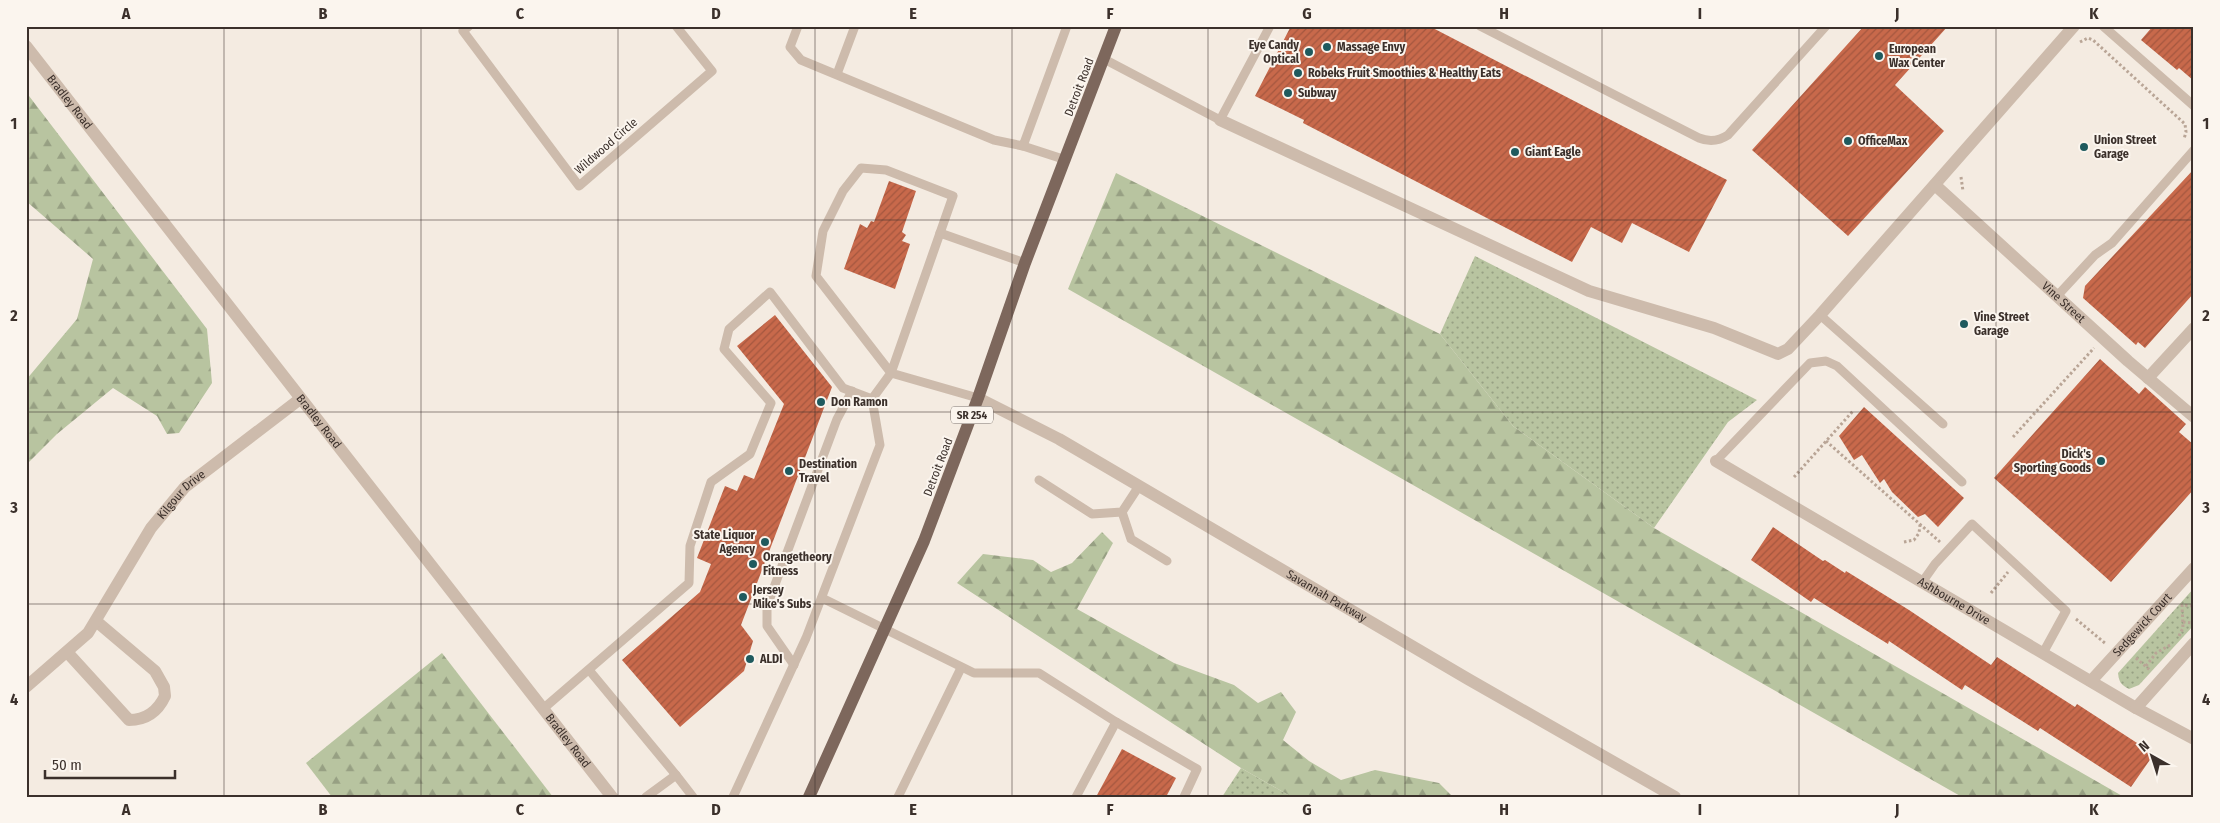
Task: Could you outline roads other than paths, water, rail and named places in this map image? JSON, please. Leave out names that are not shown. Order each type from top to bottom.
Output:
[{"type":"main road","name":"Detroit Road","points":[[809,797],[924,541],[978,398],[1025,263],[1116,26]]},
{"type":"street","points":[[1220,120],[1589,291],[1714,328],[1757,344],[1773,354],[1783,353],[1820,315],[2074,26]]},
{"type":"street","name":"Bradley Road","points":[[26,46],[612,797]]},
{"type":"street","name":"Vine Street","points":[[1935,185],[2148,378],[2193,416]]},
{"type":"street","points":[[2148,378],[2194,328]]},
{"type":"street","name":"Savannah Parkway","points":[[978,398],[1014,414],[1468,679],[1675,797]]},
{"type":"street","name":"Kilgour Drive","points":[[26,687],[88,632],[151,528],[174,499],[186,487],[300,399]]},
{"type":"street","name":"Ashbourne Drive","points":[[1716,461],[2136,708],[2194,740]]},
{"type":"street","name":"Sedgewick Court","points":[[2091,681],[2194,568]]},
{"type":"street","points":[[67,652],[129,720],[137,720],[156,711],[165,696],[161,678],[96,621]]},
{"type":"street","points":[[2136,708],[2194,643]]},
{"type":"lane","name":"Wildwood Circle","points":[[469,26],[463,31],[578,186],[712,71],[676,26]]},
{"type":"lane","points":[[798,26],[790,47],[801,60],[994,140],[1023,146],[1066,160]]},
{"type":"lane","points":[[837,74],[855,26]]},
{"type":"lane","points":[[1023,146],[1067,26]]},
{"type":"lane","points":[[1104,59],[1220,120],[1270,26]]},
{"type":"lane","points":[[1480,26],[1699,138],[1711,141],[1719,140],[1728,135],[1826,26]]},
{"type":"lane","points":[[2103,26],[2194,106]]},
{"type":"lane","points":[[2058,295],[2095,255],[2112,243],[2194,150]]},
{"type":"lane","points":[[733,797],[794,665],[822,598],[880,445],[872,399],[891,374],[953,196],[886,170],[861,168],[843,190],[823,232],[816,276],[891,374],[978,398]]},
{"type":"lane","points":[[940,233],[1025,263]]},
{"type":"lane","points":[[544,708],[689,583],[690,546],[711,482],[750,454],[771,403],[724,349],[729,329],[770,292],[843,388],[872,399]]},
{"type":"lane","points":[[1820,315],[1943,424]]},
{"type":"lane","points":[[1716,461],[1810,363],[1826,361],[1837,366],[1962,482]]},
{"type":"lane","points":[[794,665],[767,626],[767,606],[837,420],[852,391]]},
{"type":"lane","points":[[1039,480],[1092,514],[1122,512]]},
{"type":"lane","points":[[1122,512],[1139,486]]},
{"type":"lane","points":[[1122,512],[1131,539],[1167,561]]},
{"type":"lane","points":[[1923,581],[1935,564],[1972,524],[2066,611],[2043,653]]},
{"type":"lane","points":[[822,598],[974,673],[1039,673],[1116,722],[1198,769],[1184,797]]},
{"type":"lane","points":[[898,797],[961,668]]},
{"type":"lane","points":[[588,670],[693,797]]},
{"type":"lane","points":[[1076,797],[1116,722]]},
{"type":"lane","points":[[646,797],[676,775]]},
{"type":"place","name":"Massage Envy","points":[[1327,47]]},
{"type":"place","name":"Eye Candy Optical","points":[[1309,52]]},
{"type":"place","name":"European Wax Center","points":[[1879,56]]},
{"type":"place","name":"Robeks Fruit Smoothies & Healthy Eats","points":[[1298,73]]},
{"type":"place","name":"Subway","points":[[1288,93]]},
{"type":"place","name":"OfficeMax","points":[[1848,141]]},
{"type":"place","name":"Union Street Garage","points":[[2084,147]]},
{"type":"place","name":"Giant Eagle","points":[[1515,152]]},
{"type":"place","name":"Vine Street Garage","points":[[1964,324]]},
{"type":"place","name":"Don Ramon","points":[[821,402]]},
{"type":"place","name":"Dick's Sporting Goods","points":[[2101,461]]},
{"type":"place","name":"Destination Travel","points":[[789,471]]},
{"type":"place","name":"State Liquor Agency","points":[[765,542]]},
{"type":"place","name":"Orangetheory Fitness","points":[[753,564]]},
{"type":"place","name":"Jersey Mike's Subs","points":[[743,597]]},
{"type":"place","name":"ALDI","points":[[750,659]]}]
